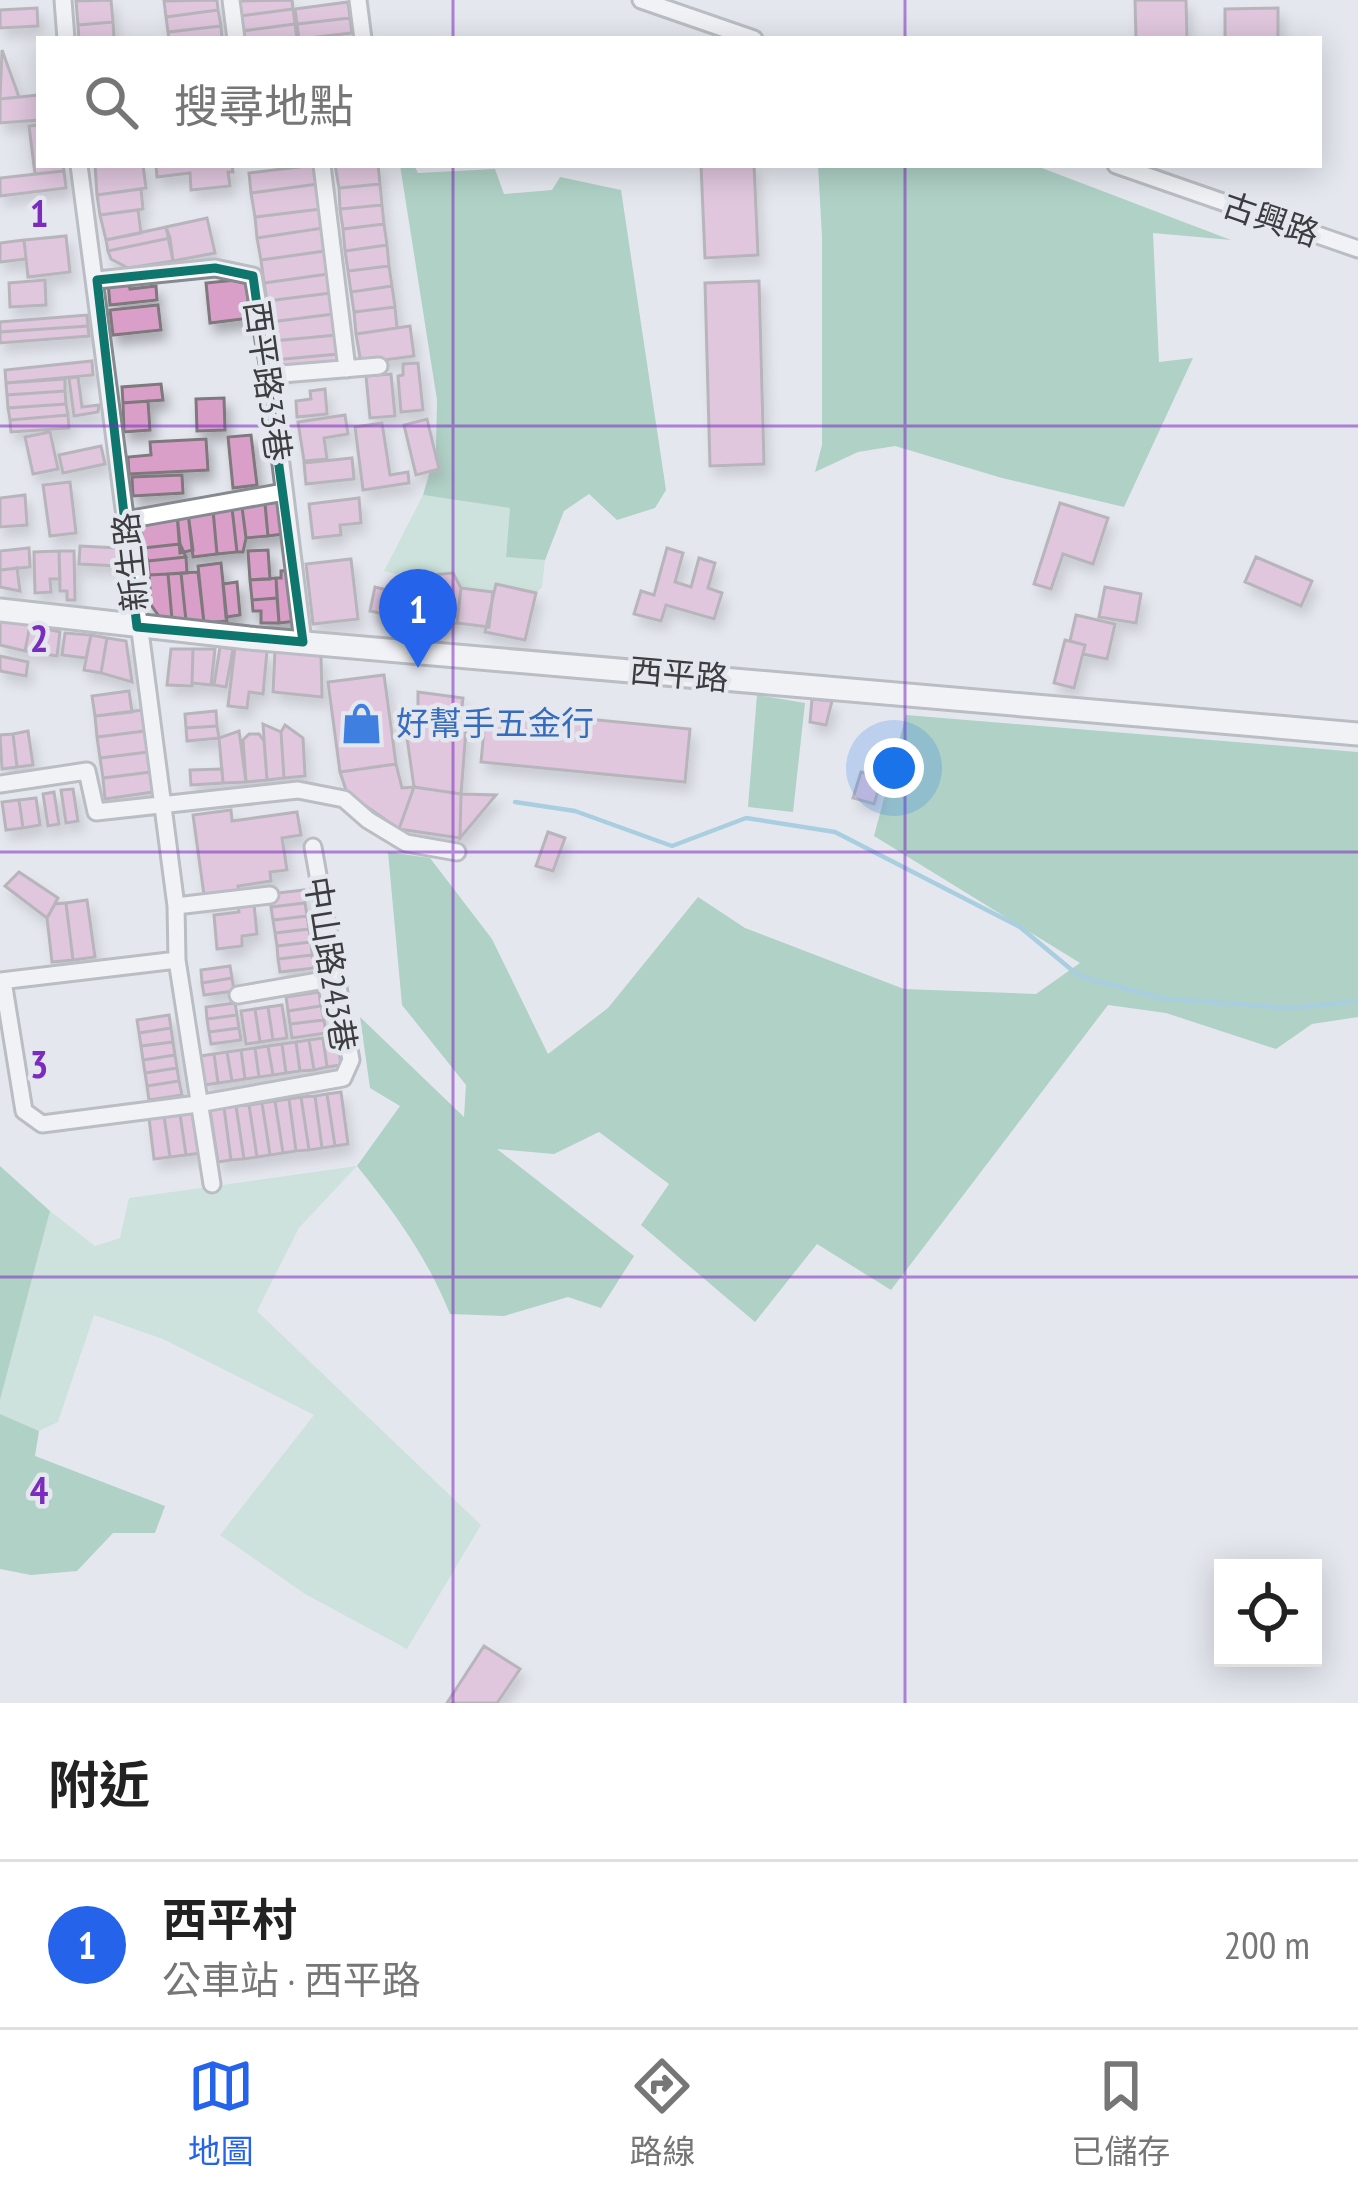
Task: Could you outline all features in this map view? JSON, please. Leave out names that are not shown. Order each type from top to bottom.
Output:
[{"type":"main road","name":"西平路","points":[[0,610],[137,627],[1358,734]]},
{"type":"street","points":[[63,0],[67,36]]},
{"type":"street","points":[[230,0],[236,36]]},
{"type":"street","points":[[358,0],[363,36]]},
{"type":"street","points":[[641,0],[745,36]]},
{"type":"street","name":"新生路","points":[[79,168],[176,906],[177,960]]},
{"type":"street","points":[[322,168],[347,369]]},
{"type":"street","name":"古興路","points":[[1125,168],[1358,249]]},
{"type":"street","name":"西平路33巷","points":[[97,280],[215,268],[253,276],[303,642]]},
{"type":"street","points":[[270,376],[379,366]]},
{"type":"street","points":[[126,520],[284,492]]},
{"type":"street","points":[[0,784],[87,771],[96,812],[298,790],[344,799],[406,843],[457,852]]},
{"type":"street","name":"中山路243巷","points":[[177,960],[1,981],[23,1111],[36,1121],[57,1124],[343,1078],[351,1060],[313,847]]},
{"type":"street","points":[[176,906],[271,895]]},
{"type":"street","points":[[177,960],[212,1184]]},
{"type":"street","points":[[238,995],[336,978]]},
{"type":"highlighted area","points":[[215,268],[253,276],[303,642],[137,627],[97,280]]},
{"type":"green space","points":[[400,168],[416,168],[418,173],[495,169],[504,194],[552,190],[560,177],[621,190],[666,490],[655,508],[617,520],[589,494],[564,511],[545,560],[506,557],[510,508],[423,495],[436,450],[437,400]]},
{"type":"green space","points":[[818,168],[1042,168],[1231,240],[1153,233],[1159,362],[1193,358],[1124,507],[895,446],[858,452],[815,472],[822,445]]},
{"type":"green space","points":[[423,495],[510,508],[506,557],[545,560],[542,587],[536,593],[497,584],[493,592],[461,588],[452,573],[407,577],[384,571]]},
{"type":"green space","points":[[757,695],[805,703],[793,812],[748,807]]},
{"type":"green space","points":[[906,715],[1358,752],[1358,1017],[1312,1024],[1276,1049],[1166,1013],[1108,1005],[891,1290],[817,1244],[755,1322],[641,1225],[669,1184],[599,1132],[554,1154],[497,1149],[634,1256],[601,1308],[568,1297],[504,1316],[450,1314],[409,1236],[357,1166],[400,1106],[370,1088],[360,1017],[464,1117],[466,1085],[402,1005],[388,852],[430,858],[492,939],[548,1054],[608,1008],[698,897],[745,928],[904,989],[1036,994],[1080,963],[874,836]]},
{"type":"green space","points":[[0,1166],[50,1211],[0,1400]]},
{"type":"green space","points":[[357,1166],[299,1228],[257,1311],[481,1525],[407,1649],[305,1594],[220,1535],[314,1415],[163,1339],[94,1315],[58,1422],[39,1431],[0,1414],[50,1211],[95,1246],[120,1238],[129,1198]]},
{"type":"green space","points":[[0,1414],[39,1431],[35,1456],[165,1506],[155,1533],[113,1533],[77,1571],[31,1575],[0,1569]]},
{"type":"building","points":[[111,0],[113,22],[78,25],[76,1]]},
{"type":"building","points":[[217,0],[218,10],[166,17],[164,1]]},
{"type":"building","points":[[292,0],[293,9],[240,16],[239,1]]},
{"type":"building","points":[[1135,0],[1186,0],[1187,36],[1136,36]]},
{"type":"building","points":[[348,2],[350,18],[297,24],[295,9]]},
{"type":"building","points":[[37,8],[38,26],[0,28],[0,10]]},
{"type":"building","points":[[1278,8],[1278,36],[1225,36],[1225,9]]},
{"type":"building","points":[[293,9],[295,24],[242,31],[240,16]]},
{"type":"building","points":[[218,10],[221,26],[168,32],[166,17]]},
{"type":"building","points":[[350,18],[352,33],[299,36],[297,24]]},
{"type":"building","points":[[113,22],[114,36],[79,36],[78,25]]},
{"type":"building","points":[[295,24],[297,36],[243,36],[242,31]]},
{"type":"building","points":[[221,26],[222,36],[169,36],[168,32]]},
{"type":"building","points":[[2,50],[19,97],[0,99]]},
{"type":"building","points":[[36,95],[36,120],[0,123],[0,99]]},
{"type":"building","points":[[36,125],[36,168],[64,171],[35,174],[29,126]]},
{"type":"building","points":[[95,168],[143,168],[146,188],[97,195]]},
{"type":"building","points":[[156,168],[232,168],[233,172],[228,172],[230,186],[191,190],[190,173],[157,177]]},
{"type":"building","points":[[315,168],[318,184],[251,193],[249,173]]},
{"type":"building","points":[[336,168],[378,168],[380,184],[339,188]]},
{"type":"building","points":[[701,168],[754,168],[758,255],[705,258]]},
{"type":"building","points":[[64,171],[66,188],[0,196],[0,178]]},
{"type":"building","points":[[318,184],[321,209],[255,217],[251,193]]},
{"type":"building","points":[[380,184],[382,205],[340,209],[339,188]]},
{"type":"building","points":[[141,189],[143,209],[100,215],[97,195]]},
{"type":"building","points":[[382,205],[384,224],[343,229],[340,209]]},
{"type":"building","points":[[321,209],[323,228],[257,238],[255,217]]},
{"type":"building","points":[[138,210],[141,233],[106,240],[100,215]]},
{"type":"building","points":[[207,218],[215,253],[173,261],[166,227]]},
{"type":"building","points":[[384,224],[387,245],[345,251],[343,229]]},
{"type":"building","points":[[166,227],[170,238],[108,251],[106,240]]},
{"type":"building","points":[[323,228],[325,251],[261,260],[257,238]]},
{"type":"building","points":[[66,236],[70,272],[28,277],[24,240]]},
{"type":"building","points":[[170,238],[173,261],[128,268],[111,259],[108,251]]},
{"type":"building","points":[[24,240],[26,259],[0,262],[0,243]]},
{"type":"building","points":[[387,245],[389,266],[348,271],[345,251]]},
{"type":"building","points":[[325,251],[328,274],[264,283],[261,260]]},
{"type":"building","points":[[389,266],[392,286],[351,292],[348,271]]},
{"type":"building","points":[[328,274],[331,293],[267,301],[264,283]]},
{"type":"building","points":[[246,279],[250,318],[210,323],[206,283]]},
{"type":"building","points":[[45,280],[46,305],[10,307],[9,283]]},
{"type":"building","points":[[128,281],[130,289],[156,286],[157,300],[110,305],[108,283]]},
{"type":"building","points":[[759,281],[764,464],[710,466],[705,283]]},
{"type":"building","points":[[392,286],[395,307],[354,312],[351,292]]},
{"type":"building","points":[[331,293],[334,314],[270,322],[267,301]]},
{"type":"building","points":[[158,305],[161,330],[113,335],[110,310]]},
{"type":"building","points":[[395,307],[397,328],[356,334],[354,312]]},
{"type":"building","points":[[334,314],[337,335],[272,341],[270,322]]},
{"type":"building","points":[[87,315],[88,326],[0,332],[0,322]]},
{"type":"building","points":[[88,326],[89,336],[0,343],[0,332]]},
{"type":"building","points":[[410,326],[414,356],[361,363],[356,334]]},
{"type":"building","points":[[337,335],[339,354],[273,360],[272,341]]},
{"type":"building","points":[[339,354],[340,365],[274,371],[273,360]]},
{"type":"building","points":[[92,361],[93,375],[6,383],[5,370]]},
{"type":"building","points":[[418,363],[423,410],[401,412],[398,376],[403,375],[403,364]]},
{"type":"building","points":[[391,374],[395,416],[370,418],[366,376]]},
{"type":"building","points":[[78,377],[82,407],[99,405],[98,412],[74,416],[69,378]]},
{"type":"building","points":[[65,379],[65,391],[7,395],[6,383]]},
{"type":"building","points":[[161,384],[163,400],[123,403],[122,387]]},
{"type":"building","points":[[325,389],[327,414],[297,417],[296,401],[311,399],[310,391]]},
{"type":"building","points":[[65,391],[66,404],[8,408],[7,395]]},
{"type":"building","points":[[224,398],[225,430],[197,431],[196,399]]},
{"type":"building","points":[[148,401],[150,430],[124,432],[123,403]]},
{"type":"building","points":[[66,404],[68,415],[10,420],[8,408]]},
{"type":"building","points":[[68,415],[69,428],[11,432],[10,420]]},
{"type":"building","points":[[345,415],[348,434],[324,438],[327,459],[304,461],[298,422]]},
{"type":"building","points":[[427,419],[439,469],[416,475],[404,425]]},
{"type":"building","points":[[382,423],[390,475],[408,472],[409,483],[363,490],[355,427]]},
{"type":"building","points":[[50,432],[58,469],[33,474],[25,437]]},
{"type":"building","points":[[251,435],[257,485],[233,488],[228,437]]},
{"type":"building","points":[[206,439],[208,470],[129,474],[128,457],[151,455],[150,442]]},
{"type":"building","points":[[101,446],[105,464],[63,473],[59,455]]},
{"type":"building","points":[[352,458],[354,479],[306,484],[304,463]]},
{"type":"building","points":[[182,475],[183,493],[133,496],[132,477]]},
{"type":"building","points":[[70,482],[76,533],[50,536],[43,485]]},
{"type":"building","points":[[25,495],[27,525],[0,527],[0,498]]},
{"type":"building","points":[[359,498],[361,523],[340,525],[341,535],[313,538],[309,504]]},
{"type":"building","points":[[279,502],[283,534],[268,536],[265,504]]},
{"type":"building","points":[[1060,503],[1108,518],[1093,564],[1063,554],[1051,589],[1034,584]]},
{"type":"building","points":[[265,504],[268,536],[246,538],[242,507]]},
{"type":"building","points":[[242,507],[246,538],[243,552],[237,552],[232,508]]},
{"type":"building","points":[[232,508],[237,552],[217,554],[213,510]]},
{"type":"building","points":[[213,510],[217,554],[193,557],[188,513]]},
{"type":"building","points":[[188,513],[193,550],[180,553],[177,514]]},
{"type":"building","points":[[177,514],[180,544],[143,548],[140,517]]},
{"type":"building","points":[[180,544],[186,557],[148,561],[143,548]]},
{"type":"building","points":[[80,546],[118,548],[118,566],[79,564]]},
{"type":"building","points":[[29,548],[30,567],[0,570],[0,551]]},
{"type":"building","points":[[667,548],[683,553],[675,582],[691,587],[699,558],[715,563],[708,588],[722,593],[714,619],[666,605],[661,621],[634,614],[641,591],[654,595]]},
{"type":"building","points":[[268,550],[270,579],[250,580],[248,551]]},
{"type":"building","points":[[59,551],[74,551],[75,600],[67,600],[67,591],[60,591]]},
{"type":"building","points":[[59,551],[60,579],[50,579],[51,592],[35,593],[34,552]]},
{"type":"building","points":[[186,557],[187,573],[149,575],[148,561]]},
{"type":"building","points":[[1256,557],[1312,581],[1301,606],[1245,582]]},
{"type":"building","points":[[351,559],[358,619],[313,624],[306,564]]},
{"type":"building","points":[[221,563],[227,621],[204,623],[198,566]]},
{"type":"building","points":[[17,568],[20,591],[0,587],[0,570]]},
{"type":"building","points":[[293,570],[297,621],[279,623],[276,578],[281,578],[281,571]]},
{"type":"building","points":[[198,572],[204,623],[186,621],[181,573]]},
{"type":"building","points":[[181,573],[186,621],[172,619],[168,574]]},
{"type":"building","points":[[453,573],[461,588],[457,623],[399,633],[399,617],[370,611],[375,587],[408,595],[407,577]]},
{"type":"building","points":[[168,574],[172,619],[161,619],[151,605],[149,575]]},
{"type":"building","points":[[276,578],[277,598],[252,600],[250,580]]},
{"type":"building","points":[[237,582],[240,615],[226,617],[223,584]]},
{"type":"building","points":[[496,584],[536,593],[525,640],[485,632]]},
{"type":"building","points":[[1105,587],[1141,594],[1136,623],[1099,617]]},
{"type":"building","points":[[461,588],[493,592],[489,627],[457,623]]},
{"type":"building","points":[[277,598],[279,623],[261,623],[261,611],[253,611],[252,600]]},
{"type":"building","points":[[1076,615],[1115,624],[1107,659],[1083,654],[1085,645],[1070,641]]},
{"type":"building","points":[[0,619],[30,625],[25,651],[0,645]]},
{"type":"building","points":[[30,625],[60,632],[57,656],[25,651]]},
{"type":"building","points":[[65,633],[91,635],[86,658],[62,655]]},
{"type":"building","points":[[91,635],[107,638],[101,673],[84,670]]},
{"type":"building","points":[[107,638],[126,641],[132,682],[101,673]]},
{"type":"building","points":[[1065,640],[1085,645],[1074,688],[1054,683]]},
{"type":"building","points":[[220,647],[233,649],[226,687],[214,685]]},
{"type":"building","points":[[235,647],[267,651],[263,694],[249,692],[247,708],[228,706]]},
{"type":"building","points":[[171,649],[193,649],[192,686],[167,685]]},
{"type":"building","points":[[193,649],[215,649],[211,685],[192,683]]},
{"type":"building","points":[[275,651],[321,656],[322,697],[273,692]]},
{"type":"building","points":[[0,656],[28,662],[26,676],[0,671]]},
{"type":"building","name":"好幫手五金行","points":[[384,675],[396,764],[340,772],[328,682]]},
{"type":"building","points":[[129,691],[132,712],[95,716],[92,696]]},
{"type":"building","points":[[418,692],[463,698],[461,716],[467,717],[461,794],[414,787],[404,717],[418,716]]},
{"type":"building","points":[[812,699],[832,701],[826,725],[810,722]]},
{"type":"building","points":[[486,709],[690,729],[685,782],[481,762]]},
{"type":"building","points":[[143,710],[145,731],[97,737],[95,716]]},
{"type":"building","points":[[216,711],[217,726],[186,728],[185,714]]},
{"type":"building","points":[[263,724],[281,732],[284,778],[267,780]]},
{"type":"building","points":[[285,725],[303,738],[305,776],[284,778],[281,732]]},
{"type":"building","points":[[217,726],[219,738],[187,741],[186,728]]},
{"type":"building","points":[[28,731],[33,765],[17,767],[13,734]]},
{"type":"building","points":[[145,731],[148,752],[100,758],[97,737]]},
{"type":"building","points":[[239,731],[246,782],[223,783],[219,738]]},
{"type":"building","points":[[13,734],[17,767],[2,769],[0,735]]},
{"type":"building","points":[[259,734],[264,741],[267,780],[246,782],[243,740]]},
{"type":"building","points":[[148,752],[151,772],[103,778],[100,758]]},
{"type":"building","points":[[396,764],[402,788],[414,787],[399,829],[347,793],[340,772]]},
{"type":"building","points":[[222,769],[223,783],[191,785],[190,770]]},
{"type":"building","points":[[151,772],[153,792],[105,799],[103,778]]},
{"type":"building","points":[[861,772],[882,778],[874,804],[853,798]]},
{"type":"building","points":[[414,787],[461,794],[460,838],[399,829]]},
{"type":"building","points":[[73,789],[78,821],[66,823],[61,790]]},
{"type":"building","points":[[54,792],[59,824],[48,826],[43,794]]},
{"type":"building","points":[[461,794],[496,795],[460,838]]},
{"type":"building","points":[[36,798],[40,825],[23,828],[19,800]]},
{"type":"building","points":[[19,800],[23,828],[6,830],[2,802]]},
{"type":"building","points":[[231,810],[232,821],[297,812],[301,835],[282,838],[287,870],[270,872],[271,881],[238,886],[240,897],[205,902],[193,815]]},
{"type":"building","points":[[548,832],[565,838],[553,871],[536,866]]},
{"type":"building","points":[[19,872],[58,898],[47,918],[5,886]]},
{"type":"building","points":[[304,890],[305,903],[271,907],[269,894]]},
{"type":"building","points":[[87,900],[95,957],[73,960],[66,903]]},
{"type":"building","points":[[66,903],[73,960],[52,962],[47,918],[55,904]]},
{"type":"building","points":[[305,903],[307,916],[273,920],[271,907]]},
{"type":"building","points":[[254,904],[257,934],[242,936],[242,946],[217,949],[214,915],[239,912],[238,905]]},
{"type":"building","points":[[307,916],[309,929],[275,933],[273,920]]},
{"type":"building","points":[[309,929],[311,942],[277,946],[275,933]]},
{"type":"building","points":[[311,942],[312,955],[278,959],[277,946]]},
{"type":"building","points":[[312,955],[314,968],[280,972],[278,959]]},
{"type":"building","points":[[230,966],[232,978],[202,983],[201,970]]},
{"type":"building","points":[[232,978],[234,991],[204,995],[202,983]]},
{"type":"building","points":[[319,992],[321,1006],[288,1011],[286,997]]},
{"type":"building","points":[[235,1003],[237,1015],[207,1019],[206,1007]]},
{"type":"building","points":[[282,1005],[287,1038],[273,1040],[268,1007]]},
{"type":"building","points":[[321,1006],[324,1020],[290,1024],[288,1011]]},
{"type":"building","points":[[268,1007],[273,1040],[260,1042],[255,1009]]},
{"type":"building","points":[[255,1009],[260,1042],[246,1044],[241,1011]]},
{"type":"building","points":[[169,1015],[171,1028],[139,1033],[137,1020]]},
{"type":"building","points":[[237,1015],[239,1028],[209,1032],[207,1019]]},
{"type":"building","points":[[324,1020],[326,1033],[292,1038],[290,1024]]},
{"type":"building","points":[[171,1028],[173,1042],[141,1046],[139,1033]]},
{"type":"building","points":[[239,1028],[241,1040],[211,1044],[209,1032]]},
{"type":"building","points":[[337,1036],[341,1065],[327,1067],[323,1038]]},
{"type":"building","points":[[323,1038],[327,1067],[314,1070],[309,1040]]},
{"type":"building","points":[[309,1040],[314,1070],[300,1071],[296,1042]]},
{"type":"building","points":[[173,1042],[175,1055],[143,1060],[141,1046]]},
{"type":"building","points":[[296,1042],[300,1071],[286,1073],[282,1044]]},
{"type":"building","points":[[282,1044],[286,1073],[273,1075],[268,1046]]},
{"type":"building","points":[[268,1046],[273,1075],[259,1077],[255,1048]]},
{"type":"building","points":[[255,1048],[259,1077],[245,1079],[241,1050]]},
{"type":"building","points":[[241,1050],[245,1079],[232,1081],[227,1052]]},
{"type":"building","points":[[227,1052],[232,1081],[218,1083],[214,1054]]},
{"type":"building","points":[[214,1054],[218,1083],[204,1085],[200,1056]]},
{"type":"building","points":[[175,1055],[177,1068],[145,1073],[143,1060]]},
{"type":"building","points":[[177,1068],[179,1081],[147,1086],[145,1073]]},
{"type":"building","points":[[179,1081],[182,1095],[149,1100],[147,1086]]},
{"type":"building","points":[[341,1092],[348,1144],[335,1146],[327,1094]]},
{"type":"building","points":[[327,1094],[335,1146],[322,1148],[315,1096]]},
{"type":"building","points":[[315,1096],[322,1148],[309,1150],[301,1097]]},
{"type":"building","points":[[301,1097],[309,1150],[296,1151],[289,1099]]},
{"type":"building","points":[[289,1099],[296,1151],[283,1153],[275,1101]]},
{"type":"building","points":[[275,1101],[283,1153],[270,1155],[262,1103]]},
{"type":"building","points":[[262,1103],[270,1155],[257,1157],[249,1105]]},
{"type":"building","points":[[249,1105],[257,1157],[244,1159],[236,1106]]},
{"type":"building","points":[[236,1106],[244,1159],[231,1160],[224,1108]]},
{"type":"building","points":[[224,1108],[231,1160],[218,1162],[210,1110]]},
{"type":"building","points":[[196,1112],[201,1153],[186,1155],[180,1114]]},
{"type":"building","points":[[180,1114],[186,1155],[170,1157],[164,1116]]},
{"type":"building","points":[[164,1116],[170,1157],[154,1159],[149,1118]]},
{"type":"building","points":[[484,1646],[520,1669],[497,1703],[447,1703]]},
{"type":"waterway","points":[[515,802],[575,811],[672,846],[746,818],[835,832],[1020,927],[1079,976],[1165,999],[1293,1008],[1358,1001]]},
{"type":"place","name":"西平村","points":[[418,668]]},
{"type":"place","name":"好幫手五金行","points":[[362,723]]}]
